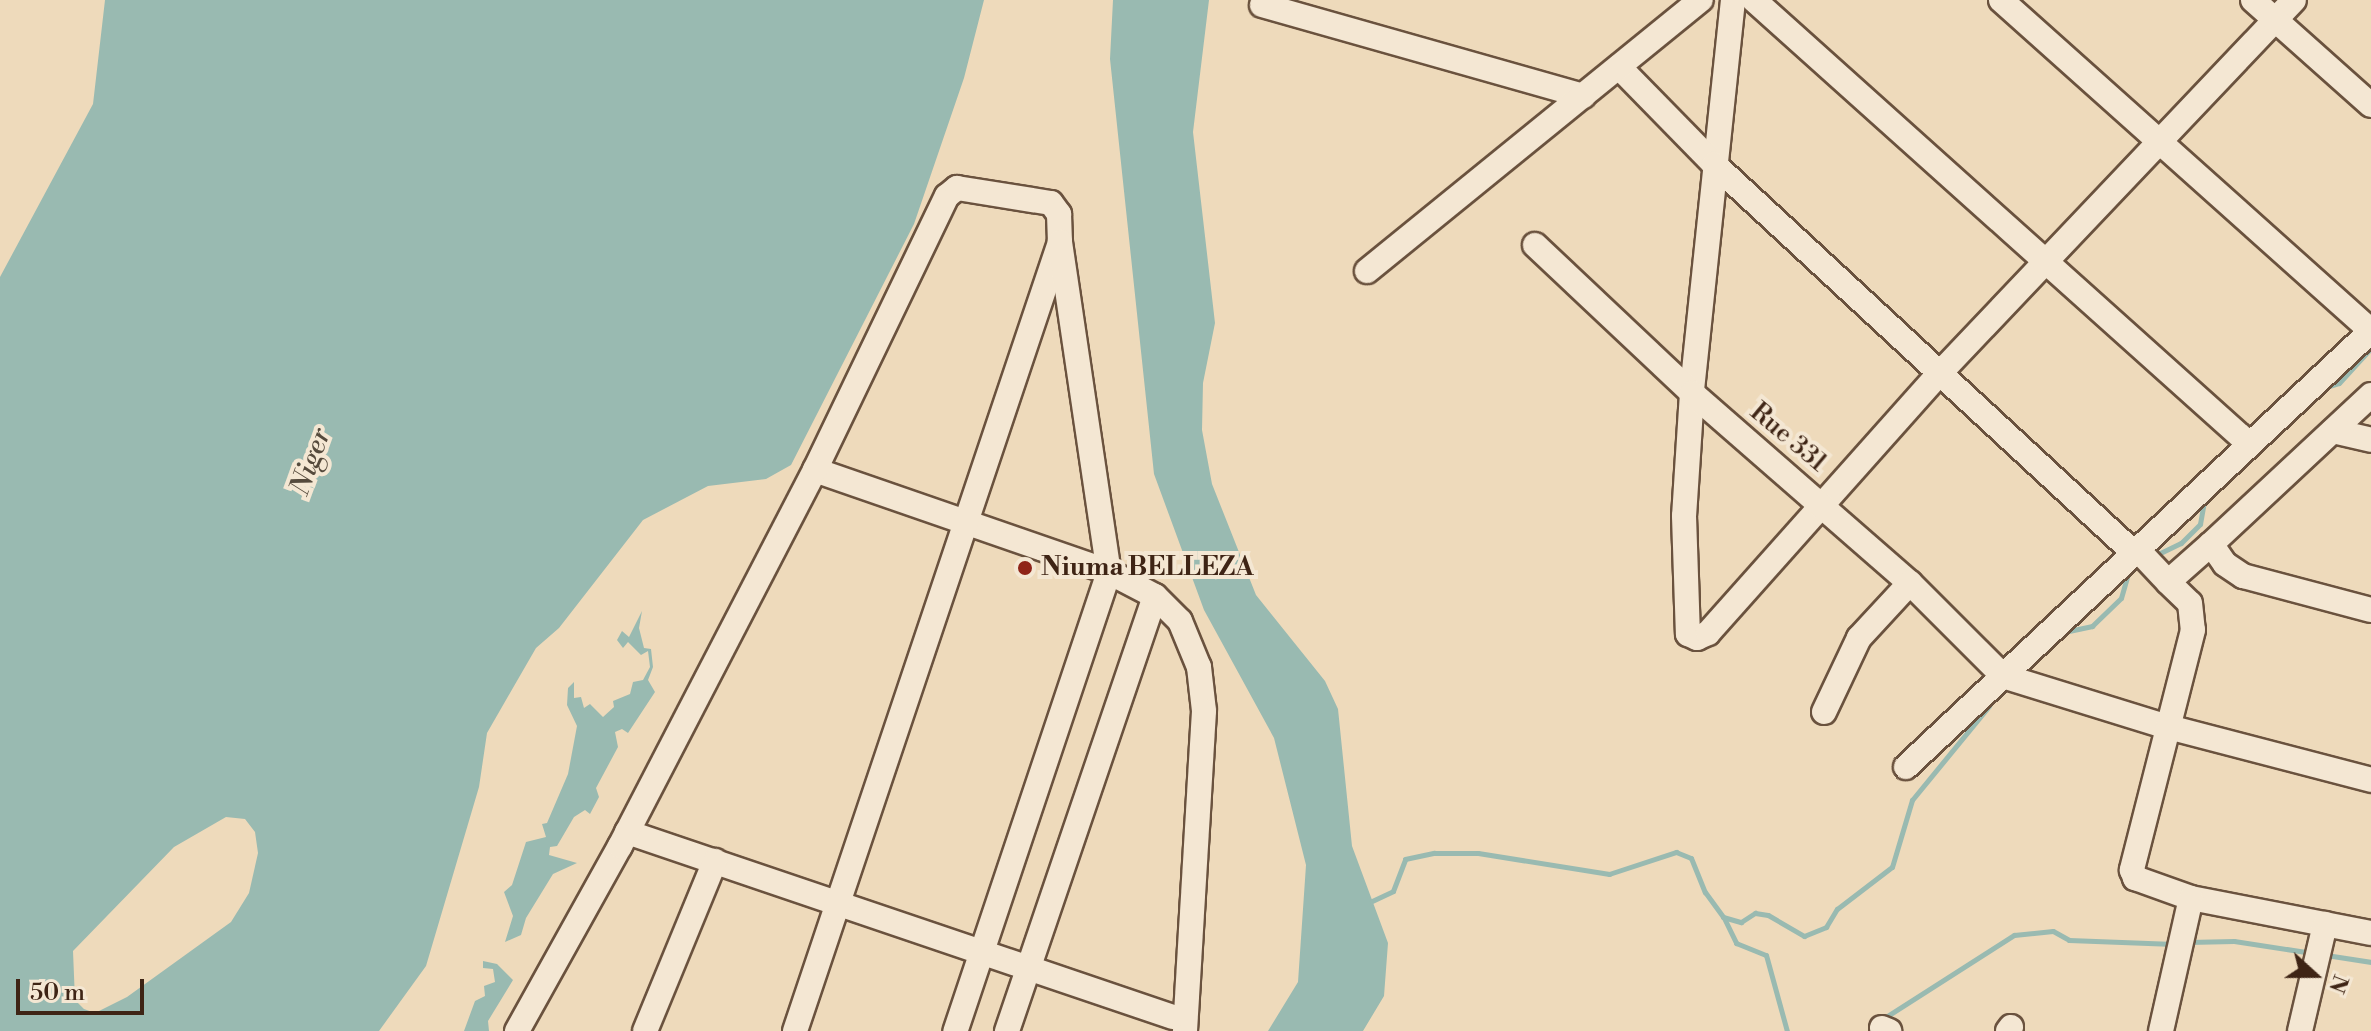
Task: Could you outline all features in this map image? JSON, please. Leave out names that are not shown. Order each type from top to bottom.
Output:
[{"type":"street","points":[[1367,271],[1701,0]]},
{"type":"street","points":[[1733,0],[1692,393],[1684,516],[1688,634],[1697,638],[1708,633],[1940,373],[2294,0]]},
{"type":"street","points":[[1754,0],[2047,258],[2247,442]]},
{"type":"street","points":[[1906,767],[2015,681],[2135,550],[2247,442],[2371,331],[2001,0]]},
{"type":"street","points":[[2253,0],[2371,105]]},
{"type":"street","points":[[1262,5],[1583,96]]},
{"type":"street","points":[[1619,67],[1714,164],[2190,603],[2193,630],[2132,870],[2141,885],[2191,898],[2371,933]]},
{"type":"street","points":[[517,1031],[627,832],[815,470],[951,190],[1051,203],[1059,214],[1060,242],[1109,572],[955,1031]]},
{"type":"street","points":[[795,1031],[1060,242]]},
{"type":"street","name":"Rue 331","points":[[1535,245],[1692,393],[1823,504],[2015,681]]},
{"type":"street","points":[[2168,582],[2371,395]]},
{"type":"street","points":[[2333,431],[2371,440]]},
{"type":"street","points":[[627,832],[1028,968],[1175,1026],[1192,957],[1204,711],[1199,667],[1180,621],[1155,596],[1109,572],[815,470]]},
{"type":"street","points":[[2211,544],[2225,564],[2243,576],[2371,610]]},
{"type":"street","points":[[1824,712],[1859,638],[1910,583]]},
{"type":"street","points":[[1007,1031],[1155,596]]},
{"type":"street","points":[[2015,681],[2168,727],[2371,780]]},
{"type":"street","points":[[645,1031],[715,861]]},
{"type":"street","points":[[2161,1031],[2191,898]]},
{"type":"street","points":[[2300,1031],[2325,924]]},
{"type":"water","name":"Niger","points":[[105,0],[984,0],[964,78],[914,224],[791,465],[766,479],[708,486],[643,520],[559,628],[536,648],[487,733],[479,787],[426,966],[379,1031],[0,1031],[0,277],[93,104]],"holes":[[[226,817],[245,819],[255,832],[258,853],[249,893],[231,922],[127,997],[95,1013],[84,1009],[75,1000],[73,951],[174,847]]]},
{"type":"water","points":[[1113,0],[1209,0],[1193,132],[1215,323],[1203,383],[1202,430],[1212,484],[1256,595],[1325,681],[1338,709],[1352,846],[1388,943],[1384,996],[1363,1031],[1268,1031],[1298,982],[1306,865],[1274,738],[1204,610],[1154,474],[1110,59]]},
{"type":"water","points":[[642,611],[639,628],[644,648],[651,649],[653,667],[648,680],[655,692],[628,733],[622,729],[615,732],[618,747],[596,788],[599,797],[590,814],[585,810],[574,817],[557,846],[550,847],[549,855],[577,863],[553,874],[526,918],[521,935],[505,942],[513,916],[504,892],[512,885],[526,842],[546,837],[542,824],[547,823],[568,774],[577,726],[567,705],[568,688],[574,682],[574,698],[581,697],[584,708],[590,704],[603,717],[614,707],[613,701],[630,694],[633,682],[643,680],[650,667],[648,651],[641,655],[628,642],[623,648],[617,640],[622,631],[629,637]]},
{"type":"water","points":[[483,961],[497,964],[513,980],[488,1021],[489,1031],[464,1031],[475,1001],[485,996],[484,986],[495,982],[493,969],[483,968]]},
{"type":"waterway","points":[[2329,386],[2339,383],[2371,348]]},
{"type":"waterway","points":[[2152,557],[2181,543],[2200,524],[2204,501]]},
{"type":"waterway","points":[[2064,632],[2092,626],[2121,598],[2128,574]]},
{"type":"waterway","points":[[1372,901],[1393,891],[1405,859],[1434,853],[1478,853],[1609,874],[1676,852],[1691,858],[1705,892],[1723,917],[1741,922],[1755,913],[1768,915],[1804,936],[1826,927],[1837,909],[1892,867],[1912,800],[1989,706]]},
{"type":"waterway","points":[[1724,918],[1736,943],[1766,955],[1787,1031]]},
{"type":"waterway","points":[[1881,1020],[2014,935],[2053,931],[2069,940],[2174,944]]},
{"type":"waterway","points":[[2188,942],[2234,941],[2312,953]]},
{"type":"waterway","points":[[2326,955],[2371,962]]},
{"type":"place","name":"Niuma BELLEZA","points":[[1025,568]]}]
